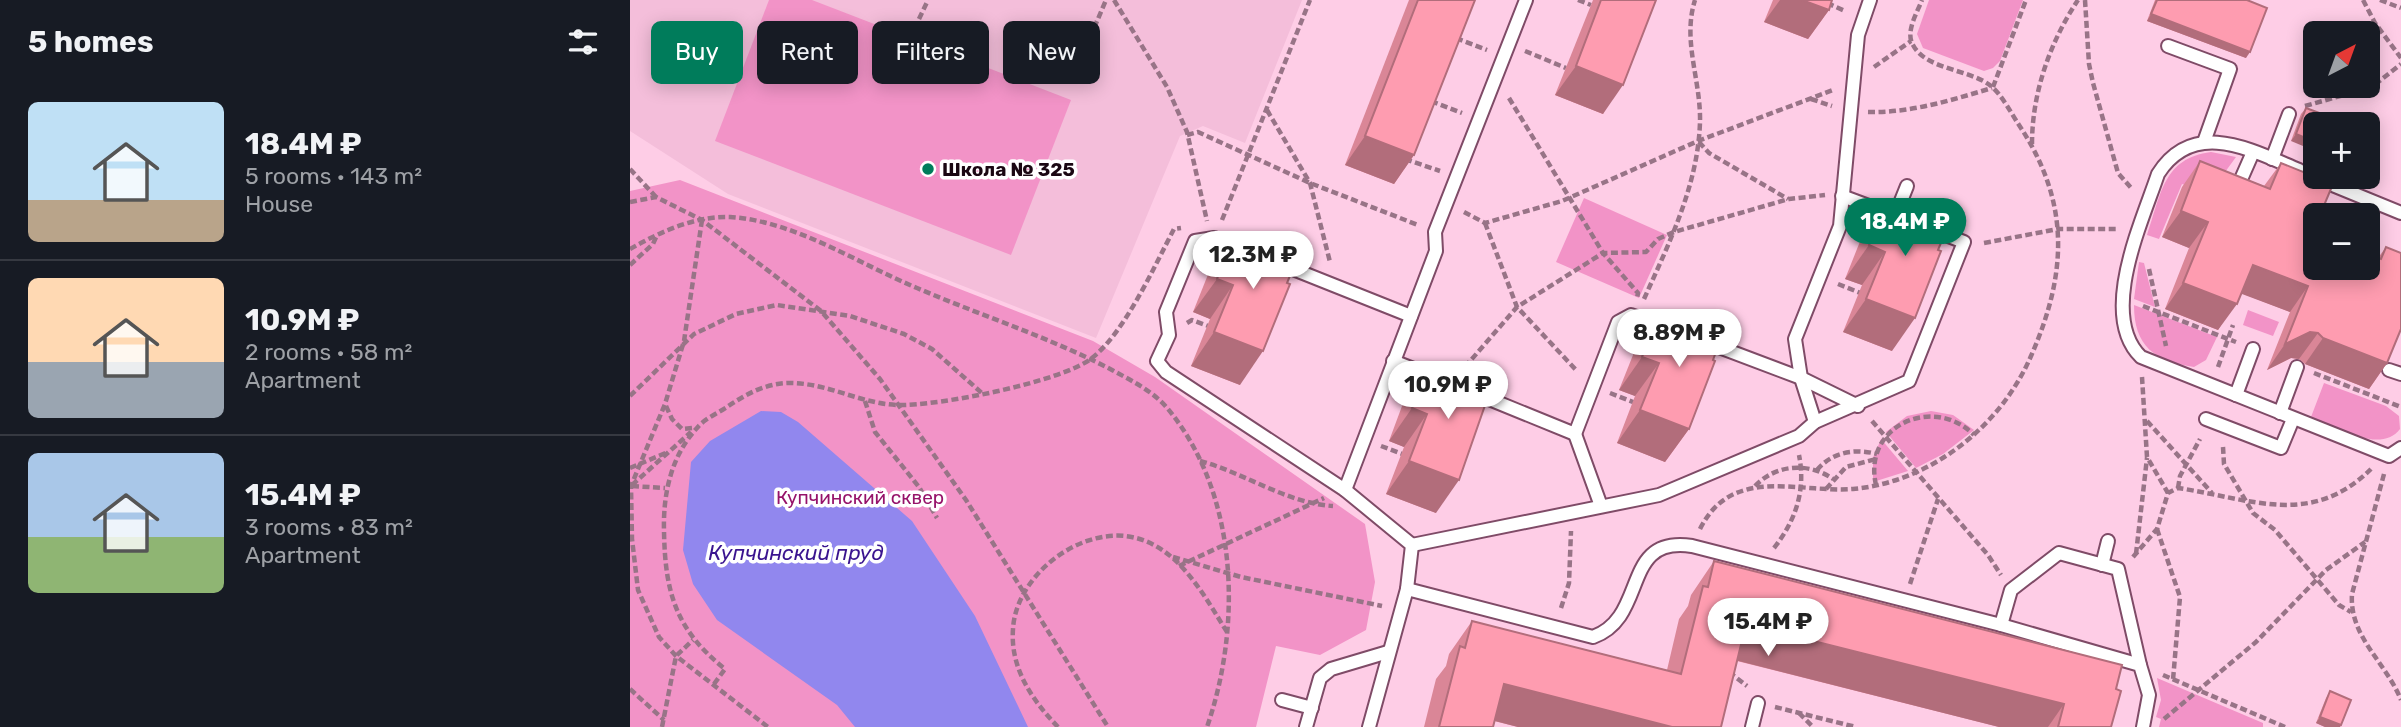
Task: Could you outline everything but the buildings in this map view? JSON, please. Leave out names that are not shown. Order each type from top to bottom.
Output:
[{"type":"lane","points":[[1345,490],[1436,251],[1435,232],[1526,0]]},
{"type":"lane","points":[[1815,422],[1801,378],[1795,339],[1840,226],[1858,34],[1870,0]]},
{"type":"lane","points":[[2168,46],[2230,69],[2204,142]]},
{"type":"lane","points":[[2272,159],[2289,114]]},
{"type":"lane","points":[[2375,203],[2253,152],[2221,141],[2204,142],[2175,153],[2164,164],[2140,228],[2122,298],[2128,341],[2141,357],[2389,456],[2401,448]]},
{"type":"lane","points":[[2233,198],[2253,152]]},
{"type":"lane","points":[[1907,186],[1907,220]]},
{"type":"lane","points":[[1412,545],[1677,488],[1795,437],[1815,422],[1909,381],[1964,242],[1842,196]]},
{"type":"lane","points":[[2380,205],[2401,213]]},
{"type":"lane","points":[[1411,316],[1214,238],[1195,241],[1166,312],[1169,335],[1157,361],[1166,372],[1345,490],[1412,545]]},
{"type":"lane","points":[[1601,506],[1575,434],[1618,322],[1631,315],[1801,378],[1858,405]]},
{"type":"lane","points":[[2236,395],[2253,349]]},
{"type":"lane","points":[[1393,361],[1575,434]]},
{"type":"lane","points":[[2280,413],[2297,367]]},
{"type":"lane","points":[[2213,422],[2281,448],[2293,419]]},
{"type":"lane","points":[[2102,565],[2108,541]]},
{"type":"lane","points":[[1369,727],[1407,589],[1412,545]]},
{"type":"lane","points":[[1407,589],[1592,637],[1618,623],[1626,610],[1637,574],[1654,553],[1674,545],[1692,546],[2001,625],[2140,665]]},
{"type":"lane","points":[[2001,625],[2011,590],[2059,553],[2118,569],[2149,695],[2143,727]]},
{"type":"lane","points":[[1306,727],[1320,678],[1331,668],[1388,652]]},
{"type":"lane","points":[[1282,700],[1312,708]]},
{"type":"lane","points":[[1752,727],[1758,703]]},
{"type":"path","points":[[918,21],[928,0]]},
{"type":"path","points":[[1097,21],[1106,0]]},
{"type":"path","points":[[1114,0],[1167,87],[1187,135],[1207,224],[1214,238]]},
{"type":"path","points":[[1214,238],[1310,0]]},
{"type":"path","points":[[1578,0],[1591,5]]},
{"type":"path","points":[[1638,316],[1674,232],[1692,181],[1700,118],[1689,27],[1695,0]]},
{"type":"path","points":[[1692,546],[1714,510],[1732,495],[1754,487],[1773,485],[1825,489],[1877,485],[1915,472],[1952,452],[1974,435],[2014,389],[2033,353],[2051,289],[2058,229],[2051,187],[2032,146],[1993,87],[1924,57],[1911,41],[1912,27],[1922,0]]},
{"type":"path","points":[[1993,87],[2026,0]]},
{"type":"path","points":[[2032,146],[2035,110],[2042,77],[2058,33],[2078,0]]},
{"type":"path","points":[[2085,0],[2089,64],[2118,173],[2147,206]]},
{"type":"path","points":[[2363,0],[2375,23],[2401,58]]},
{"type":"path","points":[[2380,0],[2401,8]]},
{"type":"path","points":[[1452,36],[1566,68]]},
{"type":"path","points":[[1485,223],[1562,201],[1698,141],[1853,82],[1911,41]]},
{"type":"path","points":[[2289,114],[2317,101],[2344,97],[2372,87],[2401,64]]},
{"type":"path","points":[[1496,77],[1603,253],[1639,293],[1637,299],[1643,301]]},
{"type":"path","points":[[1811,99],[1849,111],[1890,113],[1942,103],[1993,87]]},
{"type":"path","points":[[1427,99],[1479,120]]},
{"type":"path","points":[[1266,110],[1310,183],[1336,285]]},
{"type":"path","points":[[1187,135],[1198,132],[1250,153],[1310,183],[1435,232]]},
{"type":"path","points":[[1698,141],[1709,153],[1789,199]]},
{"type":"path","points":[[1404,158],[1456,178]]},
{"type":"path","points":[[630,169],[656,198],[702,220],[821,311],[880,379],[966,500],[1108,727]]},
{"type":"path","points":[[1454,385],[1517,307],[1603,253],[1646,252],[1658,239],[1674,232],[1789,199],[1834,194],[1842,196]]},
{"type":"path","points":[[630,202],[656,198]]},
{"type":"path","points":[[1447,202],[1485,223],[1517,307],[1593,385],[1641,406]]},
{"type":"path","points":[[630,249],[657,234],[702,220],[726,217],[774,224],[918,289],[1011,324],[1092,359],[1156,396],[1184,432],[1199,461],[1212,495],[1224,546],[1228,573],[1227,633],[1223,665],[1208,726]]},
{"type":"path","points":[[702,220],[684,341],[665,404],[631,486],[632,539],[638,590],[659,637],[676,656],[768,727]]},
{"type":"path","points":[[1196,226],[1207,224]]},
{"type":"path","points":[[631,486],[697,427],[751,390],[789,383],[826,387],[864,401],[925,405],[984,395],[1050,376],[1092,359],[1125,319],[1174,229],[1185,228]]},
{"type":"path","points":[[1964,242],[1975,245],[2058,229],[2140,228]]},
{"type":"path","points":[[630,265],[653,244],[657,234]]},
{"type":"path","points":[[1820,277],[1867,295]]},
{"type":"path","points":[[630,396],[684,341],[736,314],[777,305],[877,323],[904,334],[932,349],[984,395]]},
{"type":"path","points":[[1169,335],[1192,320],[1215,328]]},
{"type":"path","points":[[2211,386],[2233,325]]},
{"type":"path","points":[[2136,554],[2147,457],[2141,357]]},
{"type":"path","points":[[864,401],[875,432],[919,487],[937,518]]},
{"type":"path","points":[[665,404],[671,419],[682,429],[697,427]]},
{"type":"path","points":[[1858,405],[1988,555],[2011,590]]},
{"type":"path","points":[[1877,485],[1877,457],[1886,438],[1908,420],[1926,415],[1955,420],[1974,435]]},
{"type":"path","points":[[2146,420],[2212,493]]},
{"type":"path","points":[[2178,488],[2186,465],[2213,422]]},
{"type":"path","points":[[2213,422],[2224,464],[2253,513],[2274,530],[2339,605],[2351,612]]},
{"type":"path","points":[[697,427],[679,456],[665,488],[663,527],[667,588],[693,640],[725,669],[714,684]]},
{"type":"path","points":[[1764,564],[1795,516],[1801,488],[1801,467],[1795,437]]},
{"type":"path","points":[[1364,439],[1409,457]]},
{"type":"path","points":[[630,468],[672,450]]},
{"type":"path","points":[[1817,470],[1839,454],[1859,451],[1877,457]]},
{"type":"path","points":[[2118,569],[2136,554],[2157,529],[2168,493],[2178,488],[2281,506],[2319,503],[2350,487],[2389,456]]},
{"type":"path","points":[[2389,456],[2352,594],[2351,612],[2358,631],[2401,700]]},
{"type":"path","points":[[1825,489],[1833,479],[1853,464],[1877,457]]},
{"type":"path","points":[[2147,457],[2168,493]]},
{"type":"path","points":[[1199,461],[1226,468],[1309,505]]},
{"type":"path","points":[[1754,487],[1774,472],[1801,467],[1817,470],[1833,479]]},
{"type":"path","points":[[631,486],[665,488]]},
{"type":"path","points":[[1179,566],[1345,490]]},
{"type":"path","points":[[1906,601],[1917,558],[1938,498]]},
{"type":"path","points":[[1557,628],[1569,583],[1571,512]]},
{"type":"path","points":[[2157,529],[2180,597],[2174,680]]},
{"type":"path","points":[[1058,727],[1042,711],[1022,680],[1014,656],[1012,627],[1024,595],[1038,575],[1060,554],[1082,542],[1106,536],[1137,538],[1169,556],[1189,563],[1401,609]]},
{"type":"path","points":[[2156,727],[2256,642],[2316,580],[2365,541]]},
{"type":"path","points":[[1169,556],[1196,582],[1227,633]]},
{"type":"path","points":[[663,727],[676,656],[693,640]]},
{"type":"path","points":[[1721,665],[1748,687]]},
{"type":"path","points":[[2140,665],[2285,727]]},
{"type":"path","points":[[630,690],[664,720]]},
{"type":"path","points":[[1758,703],[1856,727]]},
{"type":"path","points":[[1799,713],[1812,727]]},
{"type":"path","points":[[2267,720],[2268,727]]},
{"type":"shaded area","name":"Школа № 325","points":[[630,0],[1302,0],[1245,143],[1203,126],[1180,136],[1096,338],[728,194],[630,131]]},
{"type":"green space","points":[[769,0],[812,0],[872,23],[872,84],[989,84],[989,68],[1003,74],[1003,84],[1030,84],[1071,100],[1011,255],[715,141],[737,84],[743,84],[743,68],[757,31],[757,84],[858,84],[858,21],[761,21]]},
{"type":"green space","points":[[1929,0],[2023,0],[2000,61],[1993,68],[1984,71],[1923,48],[1917,34]]},
{"type":"green space","points":[[2211,152],[2236,157],[2209,194],[2182,184],[2159,239],[2147,235],[2161,193],[2173,170],[2195,156]]},
{"type":"green space","name":"Купчинский сквер","points":[[680,180],[1093,341],[1155,377],[1365,524],[1375,582],[1366,630],[1320,655],[1276,646],[1256,727],[630,727],[630,191]]},
{"type":"green space","points":[[1584,198],[1667,235],[1639,298],[1556,262]]},
{"type":"green space","points":[[2139,262],[2144,263],[2155,307],[2134,299]]},
{"type":"green space","points":[[2134,305],[2217,337],[2206,360],[2194,367],[2157,356],[2142,341]]},
{"type":"green space","points":[[2248,310],[2279,322],[2273,336],[2243,325]]},
{"type":"green space","points":[[2324,383],[2386,406],[2399,416],[2400,429],[2391,436],[2369,439],[2344,432],[2311,417]]},
{"type":"green space","points":[[1931,411],[1953,415],[1974,430],[1943,454],[1916,468],[1886,432],[1907,416]]},
{"type":"green space","points":[[1881,439],[1908,471],[1873,482],[1873,458]]},
{"type":"green space","points":[[2157,678],[2263,723],[2263,727],[2159,727],[2161,719],[2156,717],[2161,700]]},
{"type":"water","name":"Купчинский пруд","points":[[761,411],[781,412],[798,422],[912,521],[975,616],[1028,727],[855,727],[837,705],[717,620],[693,584],[683,550],[691,462],[710,441]]},
{"type":"place","name":"Школа № 325","points":[[928,169]]}]
